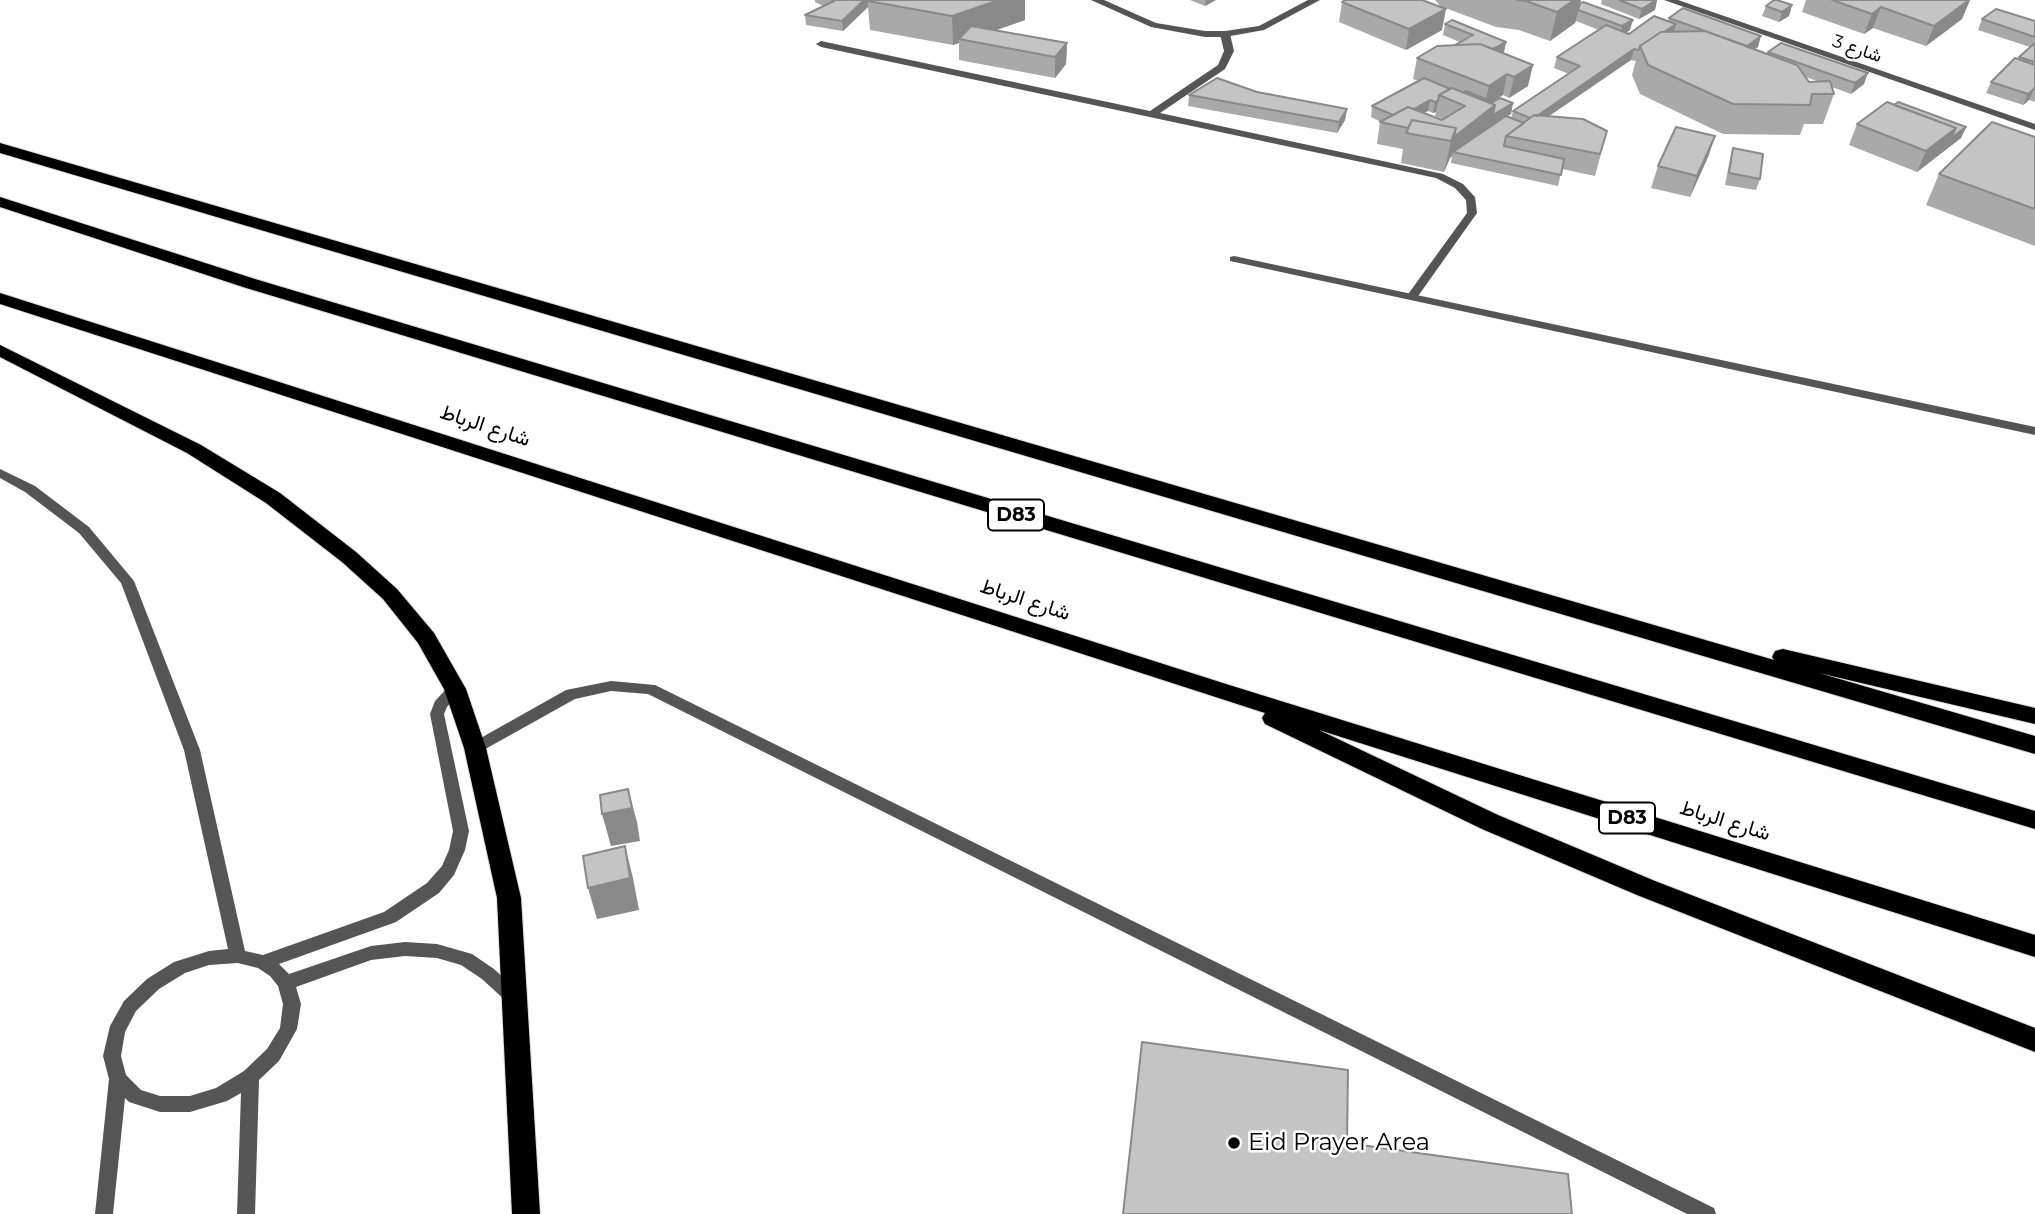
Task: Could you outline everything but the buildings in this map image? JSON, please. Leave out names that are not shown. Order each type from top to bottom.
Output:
[{"type":"highway","points":[[0,148],[2035,745]]},
{"type":"highway","name":"D83","points":[[0,202],[249,283],[2035,820]]},
{"type":"highway","name":"شارع الرباط","points":[[0,298],[1218,690],[2035,946]]},
{"type":"highway","points":[[0,350],[194,449],[273,498],[349,557],[390,594],[426,638],[455,689],[475,748],[509,898],[526,1214]]},
{"type":"highway","points":[[1570,607],[2035,716]]},
{"type":"highway","points":[[1218,690],[1490,822],[1646,888],[2035,1040]]},
{"type":"street","points":[[1096,0],[1170,30],[1225,34],[1261,28],[1315,0]]},
{"type":"street","name":"شارع 3","points":[[1669,0],[2035,127]]},
{"type":"street","points":[[1153,114],[1222,67],[1229,51],[1225,34]]},
{"type":"street","points":[[821,44],[1426,173],[1459,186],[1471,199],[1472,213],[1412,297]]},
{"type":"street","points":[[1234,260],[2035,431]]},
{"type":"street","points":[[0,473],[30,489],[83,530],[127,581],[192,750],[238,956]]},
{"type":"street","points":[[475,748],[571,694],[611,686],[650,689],[1707,1214]]},
{"type":"street","points":[[264,962],[390,917],[433,888],[447,870],[457,850],[461,831],[437,715],[440,705],[455,689]]},
{"type":"street","points":[[286,983],[371,953],[405,949],[426,950],[466,959],[488,974],[513,997]]},
{"type":"street","points":[[104,1214],[118,1079],[112,1056],[116,1031],[131,1006],[153,984],[180,967],[209,958],[238,956],[264,962],[286,983],[292,1004],[288,1029],[273,1055],[250,1077],[221,1095],[190,1104],[160,1104],[135,1096],[118,1079]]},
{"type":"street","points":[[246,1214],[250,1077]]},
{"type":"place","name":"Eid Prayer Area","points":[[1234,1143]]}]
